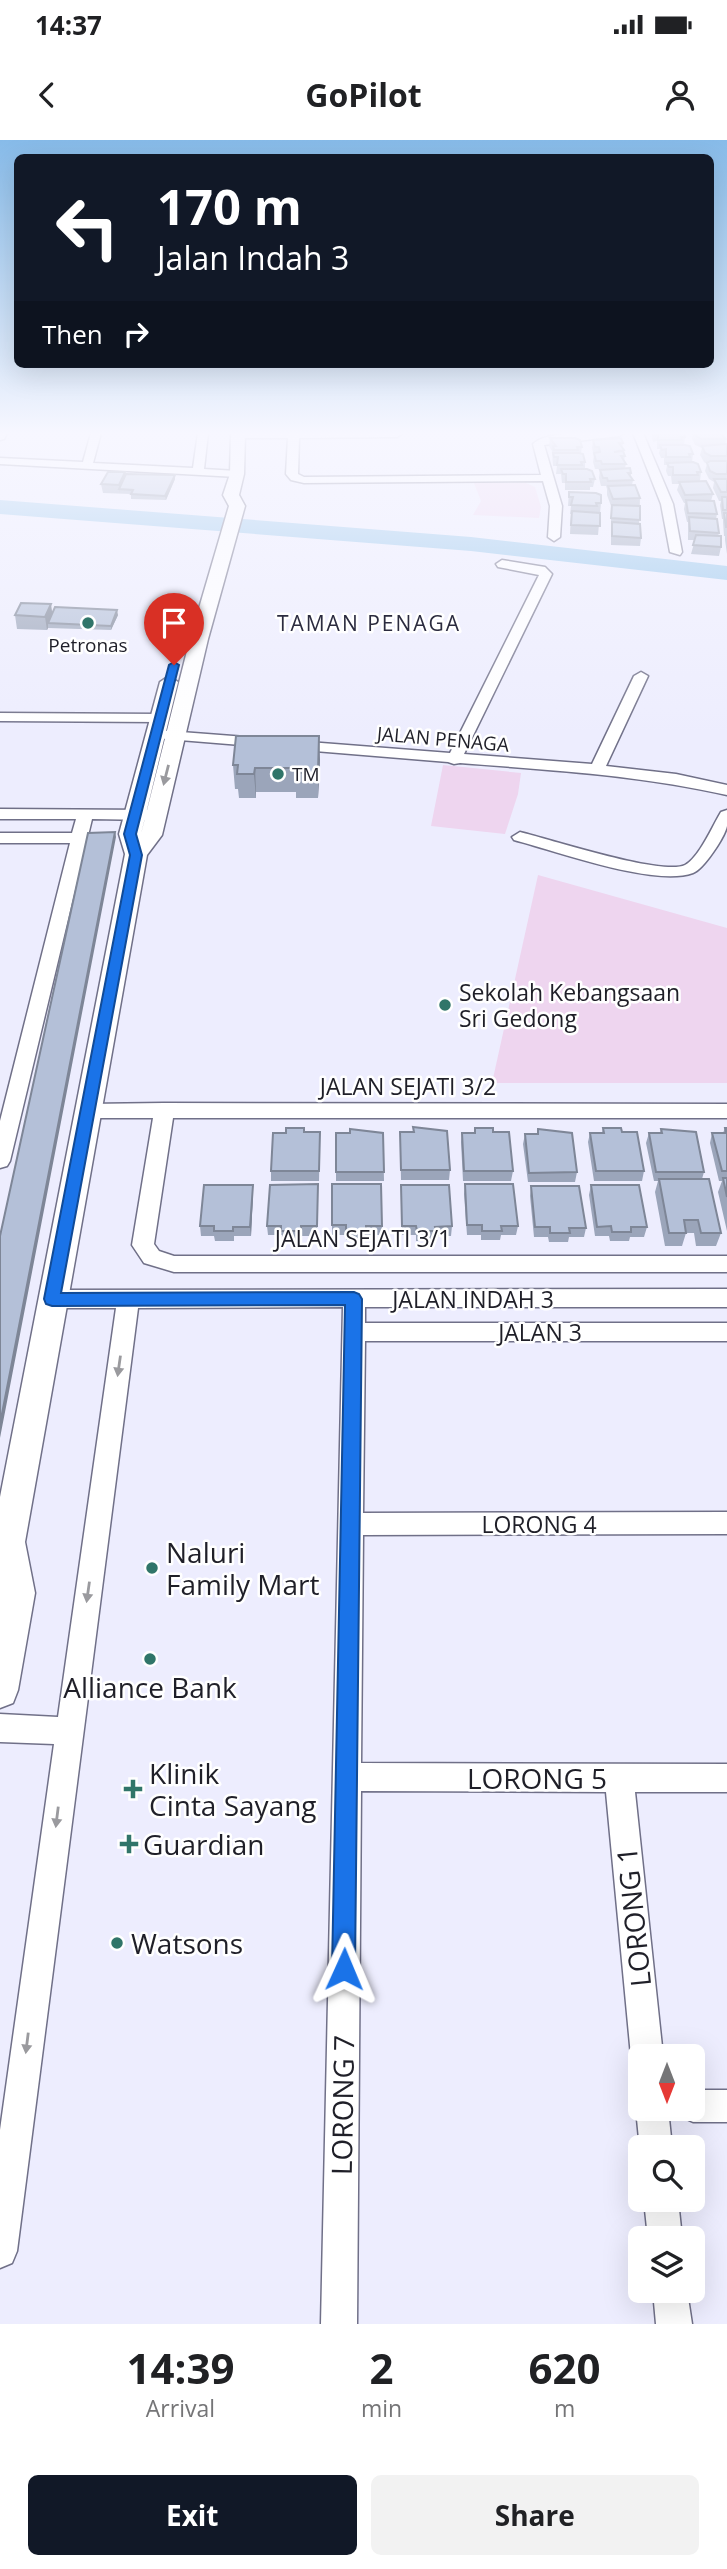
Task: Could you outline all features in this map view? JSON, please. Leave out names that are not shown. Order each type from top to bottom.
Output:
[{"type":"main road","points":[[0,1690],[18,1593],[4,1548],[8,1496],[52,1299],[136,855],[151,835],[145,815],[176,659],[220,535]]},
{"type":"main road","points":[[163,729],[199,639],[223,535]]},
{"type":"street","points":[[673,535],[676,552]]},
{"type":"street","points":[[454,760],[546,574],[541,570],[502,564]]},
{"type":"street","points":[[597,769],[641,676]]},
{"type":"street","name":"JALAN PENAGA","points":[[0,717],[163,729],[454,760],[597,769],[676,779],[727,790]]},
{"type":"street","points":[[0,814],[145,815]]},
{"type":"street","points":[[0,1161],[85,814]]},
{"type":"street","points":[[520,837],[658,872],[684,872],[694,867],[727,815]]},
{"type":"street","points":[[0,838],[79,838]]},
{"type":"street","name":"JALAN SEJATI 3/1","points":[[164,1110],[143,1245],[152,1258],[174,1264],[727,1264]]},
{"type":"street","name":"JALAN SEJATI 3/2","points":[[88,1111],[727,1111]]},
{"type":"street","name":"JALAN INDAH 3","points":[[52,1299],[727,1298]]},
{"type":"street","points":[[0,2251],[128,1299]]},
{"type":"street","name":"LORONG 7","points":[[339,2324],[354,1299]]},
{"type":"street","name":"JALAN 3","points":[[353,1332],[727,1332]]},
{"type":"street","name":"LORONG 4","points":[[350,1524],[727,1523]]},
{"type":"street","points":[[0,1728],[68,1731]]},
{"type":"street","name":"LORONG 5","points":[[347,1777],[727,1778]]},
{"type":"street","name":"LORONG 1","points":[[619,1778],[646,2044]]},
{"type":"street","points":[[705,2106],[727,2106]]},
{"type":"street","points":[[671,2303],[674,2324]]},
{"type":"shaded area","points":[[443,765],[521,773],[518,794],[505,834],[431,826]]},
{"type":"shaded area","points":[[538,875],[727,928],[727,1083],[492,1083]]},
{"type":"building","points":[[641,535],[641,538],[612,536]]},
{"type":"building","points":[[696,535],[721,536],[721,547],[693,545]]},
{"type":"building","points":[[21,603],[51,604],[45,617],[15,615]]},
{"type":"building","points":[[55,607],[117,610],[111,626],[48,623]]},
{"type":"building","points":[[236,736],[319,736],[318,773],[295,773],[295,768],[255,768],[254,774],[237,774],[238,765],[233,765]]},
{"type":"building","points":[[115,832],[0,1424],[0,1236],[88,833]]},
{"type":"building","points":[[413,1127],[447,1131],[450,1170],[401,1170],[400,1132],[414,1132]]},
{"type":"building","points":[[286,1128],[304,1128],[304,1132],[320,1132],[319,1171],[271,1171],[273,1133],[286,1133]]},
{"type":"building","points":[[475,1128],[493,1128],[493,1132],[509,1132],[513,1171],[464,1171],[462,1133],[475,1133]]},
{"type":"building","points":[[603,1128],[621,1128],[622,1132],[637,1132],[644,1171],[596,1171],[590,1133],[604,1133]]},
{"type":"building","points":[[727,1128],[727,1171],[722,1171],[712,1133],[726,1133]]},
{"type":"building","points":[[350,1129],[383,1133],[384,1172],[336,1172],[336,1133],[350,1133]]},
{"type":"building","points":[[538,1129],[572,1133],[577,1172],[529,1173],[525,1134],[538,1134]]},
{"type":"building","points":[[661,1129],[696,1132],[704,1172],[656,1172],[649,1133],[662,1133]]},
{"type":"building","points":[[723,1178],[727,1178],[727,1197]]},
{"type":"building","points":[[659,1179],[709,1179],[721,1233],[701,1233],[698,1220],[684,1220],[686,1233],[669,1233]]},
{"type":"building","points":[[318,1184],[317,1226],[301,1226],[301,1231],[281,1231],[281,1226],[267,1226],[270,1185]]},
{"type":"building","points":[[332,1184],[381,1184],[382,1226],[366,1226],[366,1231],[346,1231],[346,1225],[332,1225]]},
{"type":"building","points":[[465,1184],[513,1184],[518,1226],[501,1226],[502,1231],[482,1231],[482,1225],[467,1225]]},
{"type":"building","points":[[204,1185],[253,1185],[250,1227],[214,1231],[214,1226],[200,1226]]},
{"type":"building","points":[[401,1185],[449,1185],[452,1226],[435,1227],[436,1231],[417,1231],[416,1226],[402,1226]]},
{"type":"building","points":[[591,1185],[639,1185],[647,1227],[631,1227],[631,1232],[612,1232],[611,1226],[597,1227]]},
{"type":"building","points":[[531,1186],[579,1186],[586,1228],[569,1228],[570,1233],[550,1233],[550,1227],[535,1227]]},
{"type":"waterway","points":[[355,535],[471,544],[727,573]]},
{"type":"place","name":"Petronas","points":[[88,623]]},
{"type":"place","name":"TM","points":[[278,774]]},
{"type":"place","name":"Sekolah Kebangsaan Sri Gedong","points":[[445,1005]]},
{"type":"place","name":"Naluri Family Mart","points":[[152,1568]]},
{"type":"place","name":"Alliance Bank","points":[[150,1659]]},
{"type":"place","name":"Klinik Cinta Sayang","points":[[133,1789]]},
{"type":"place","name":"Guardian","points":[[129,1844]]},
{"type":"place","name":"Watsons","points":[[117,1943]]},
{"type":"district","name":"TAMAN PENAGA","points":[[369,623]]},
{"type":"route","points":[[174,665],[130,834],[136,855],[52,1299],[354,1299],[344,1969]]}]
